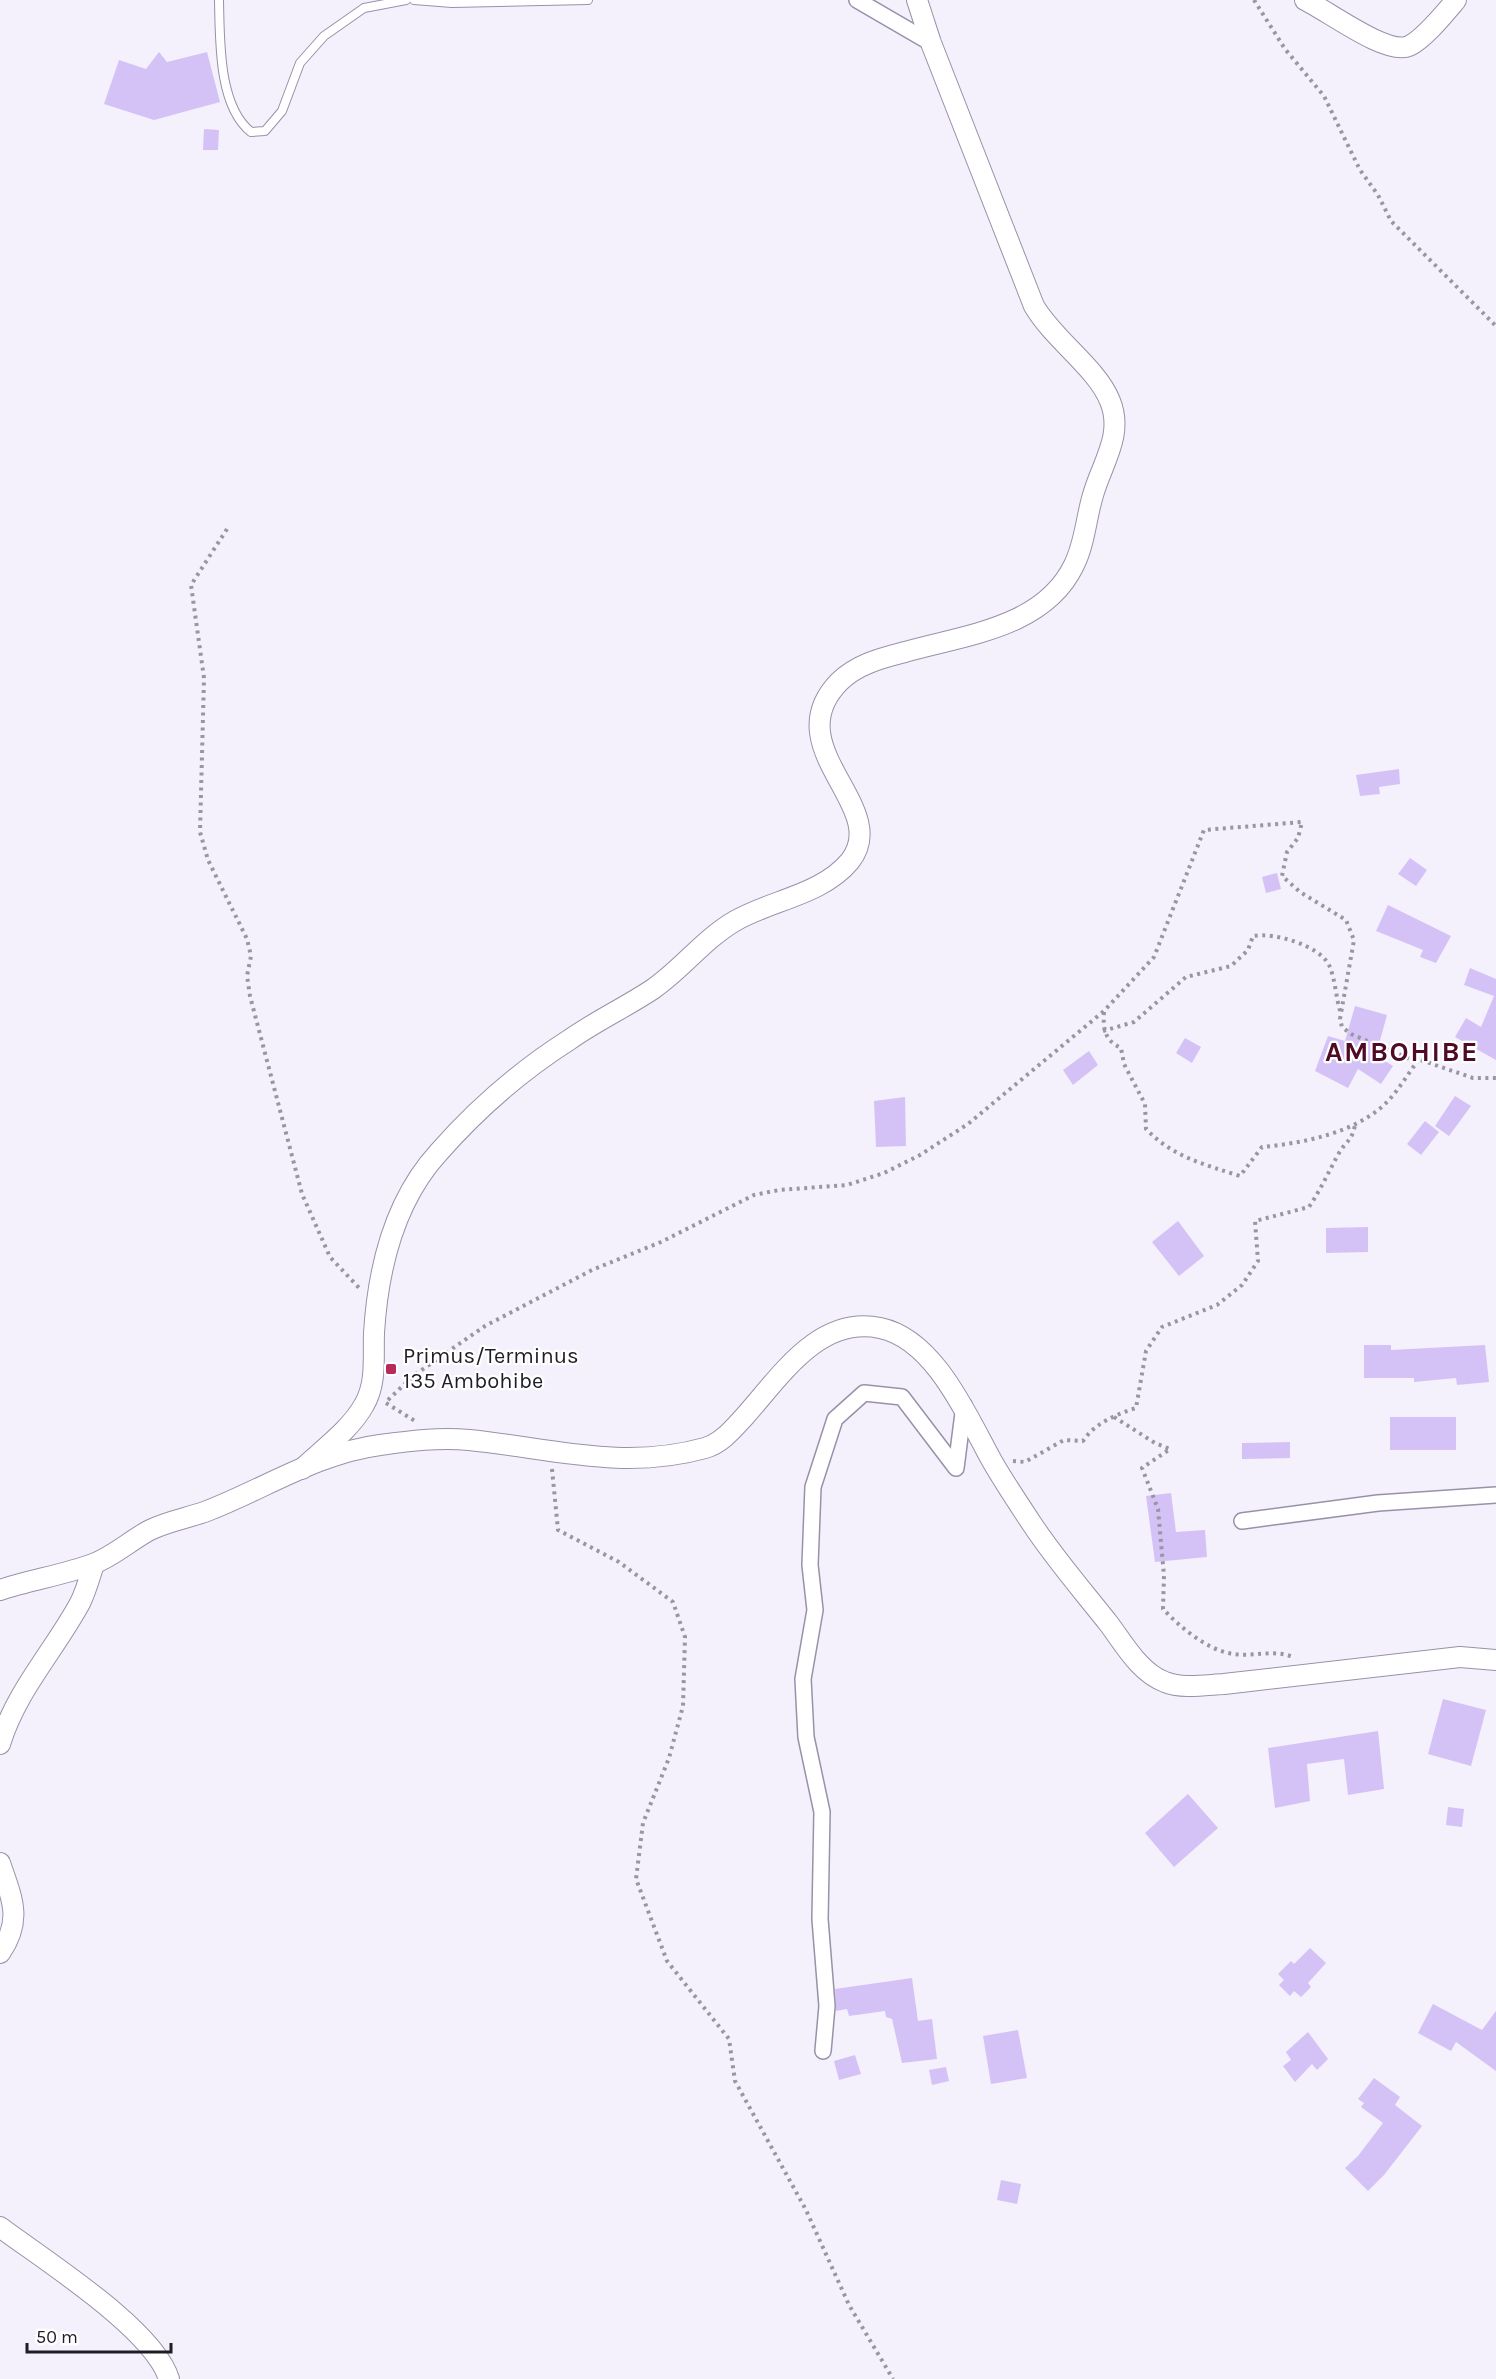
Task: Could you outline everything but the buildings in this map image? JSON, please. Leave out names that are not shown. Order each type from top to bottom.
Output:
[{"type":"street","points":[[857,0],[931,42]]},
{"type":"street","points":[[302,1469],[354,1420],[365,1404],[373,1381],[375,1321],[386,1251],[397,1217],[414,1182],[438,1152],[490,1103],[556,1049],[654,988],[717,933],[764,906],[824,882],[852,858],[860,834],[857,819],[829,763],[819,727],[820,713],[832,690],[858,667],[1000,625],[1032,610],[1059,590],[1076,562],[1096,484],[1112,452],[1113,411],[1109,397],[1095,378],[1045,326],[1034,306],[931,42],[917,0]]},
{"type":"street","points":[[1305,0],[1369,38],[1397,48],[1409,46],[1422,37],[1456,0]]},
{"type":"street","points":[[0,1590],[94,1563],[158,1526],[206,1512],[302,1469],[345,1452],[374,1445],[434,1439],[469,1440],[583,1458],[675,1454],[711,1446],[724,1438],[773,1382],[817,1341],[831,1332],[848,1327],[883,1328],[898,1334],[919,1350],[964,1405],[992,1460],[1056,1557],[1137,1660],[1161,1681],[1191,1686],[1224,1684],[1460,1657],[1496,1660]]},
{"type":"street","points":[[824,2051],[827,2006],[819,1919],[822,1812],[806,1737],[803,1679],[815,1610],[810,1565],[813,1487],[835,1419],[864,1393],[902,1397],[956,1468],[964,1405]]},
{"type":"street","points":[[1242,1521],[1378,1503],[1496,1495]]},
{"type":"street","points":[[0,1744],[6,1724],[35,1671],[80,1602],[94,1563]]},
{"type":"street","points":[[0,1863],[14,1904],[14,1922],[10,1939],[0,1953]]},
{"type":"street","points":[[0,2227],[136,2329],[166,2367],[169,2379]]},
{"type":"lane","points":[[219,0],[220,53],[231,104],[241,124],[251,132],[266,131],[282,111],[300,63],[324,36],[364,8],[406,0]]},
{"type":"lane","points":[[414,0],[452,3],[588,0]]},
{"type":"path","points":[[1254,0],[1285,49],[1324,96],[1360,170],[1378,195],[1391,221],[1496,326]]},
{"type":"path","points":[[227,529],[191,585],[204,678],[200,832],[208,860],[247,939],[251,956],[247,976],[250,996],[302,1194],[330,1257],[366,1295]]},
{"type":"path","points":[[385,1402],[413,1376],[485,1326],[592,1269],[661,1242],[754,1195],[779,1190],[847,1185],[884,1173],[920,1155],[968,1124],[1104,1011],[1154,957],[1204,830],[1302,822],[1298,838],[1287,852],[1282,876],[1300,892],[1346,920],[1354,940],[1341,1014]]},
{"type":"path","points":[[1103,1031],[1134,1022],[1186,977],[1231,966],[1248,950],[1253,936],[1264,934],[1280,937],[1309,948],[1329,963],[1342,1027],[1351,1034],[1417,1062]]},
{"type":"path","points":[[1104,1011],[1103,1031],[1110,1041],[1121,1048],[1124,1064],[1145,1104],[1146,1129],[1162,1146],[1190,1159],[1240,1176],[1262,1147],[1286,1144],[1355,1125],[1386,1102],[1417,1062],[1415,1058],[1473,1078],[1496,1078]]},
{"type":"path","points":[[992,1460],[1025,1462],[1064,1440],[1083,1441],[1090,1431],[1136,1408],[1146,1351],[1162,1327],[1216,1305],[1242,1285],[1258,1261],[1255,1221],[1309,1207],[1327,1180],[1340,1151],[1352,1139],[1355,1125]]},
{"type":"path","points":[[373,1381],[385,1402],[420,1423]]},
{"type":"path","points":[[1114,1417],[1155,1443],[1170,1449],[1142,1468],[1158,1509],[1164,1576],[1163,1609],[1188,1634],[1232,1654],[1284,1653],[1295,1657]]},
{"type":"path","points":[[550,1453],[558,1530],[618,1562],[673,1602],[685,1637],[683,1706],[669,1758],[643,1823],[636,1879],[667,1961],[729,2039],[735,2081],[806,2210],[849,2305],[893,2379]]},
{"type":"place","name":"Primus/Terminus 135 Ambohibe","points":[[391,1369]]},
{"type":"district","name":"AMBOHIBE","points":[[1402,1051]]}]
